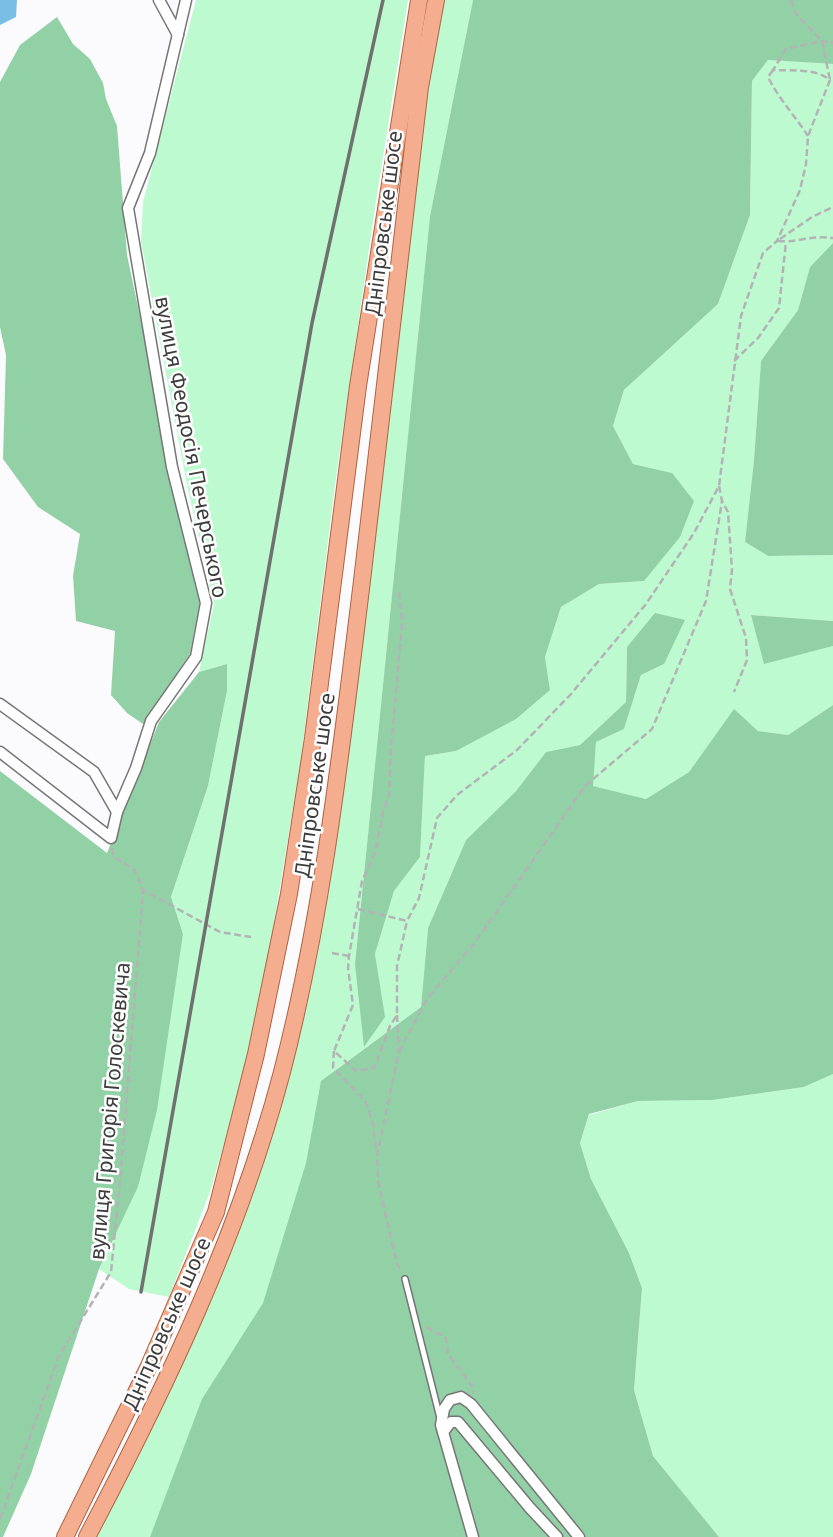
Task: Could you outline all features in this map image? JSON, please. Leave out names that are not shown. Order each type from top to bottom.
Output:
[{"type":"main road","name":"Дніпровське шосе","points":[[65,1537],[148,1368],[216,1212],[256,1054],[289,894],[311,751],[358,386],[419,0]]},
{"type":"main road","name":"Дніпровське шосе","points":[[87,1537],[134,1448],[190,1327],[236,1215],[288,1046],[312,937],[336,794],[420,87],[436,0]]},
{"type":"street","points":[[159,0],[178,35]]},
{"type":"street","name":"вулиця Феодосія Печерського","points":[[111,838],[117,812],[136,768],[151,721],[195,657],[206,603],[172,467],[128,208],[150,153],[186,0]]},
{"type":"street","points":[[0,704],[94,772],[117,812]]},
{"type":"street","points":[[0,752],[111,838]]},
{"type":"street","points":[[472,1537],[442,1428],[444,1409],[450,1400],[461,1397],[471,1404],[579,1537]]},
{"type":"street","points":[[442,1428],[452,1422],[458,1422],[558,1537]]},
{"type":"lane","points":[[405,1279],[442,1428]]},
{"type":"path","points":[[777,241],[800,190],[806,164],[808,136],[830,80],[822,41],[797,15],[790,0]]},
{"type":"path","points":[[808,136],[790,108],[779,98],[768,77],[786,49],[822,41],[833,43]]},
{"type":"path","points":[[773,70],[813,73],[824,75],[830,80]]},
{"type":"path","points":[[734,692],[747,660],[746,638],[730,589],[732,570],[728,512],[719,486],[741,316],[763,253],[812,217],[833,207]]},
{"type":"path","points":[[777,241],[786,242],[816,236],[833,238]]},
{"type":"path","points":[[734,361],[758,338],[779,308],[786,242]]},
{"type":"path","points":[[400,1052],[397,966],[407,921],[419,898],[437,818],[457,795],[517,750],[571,694],[646,604],[694,533],[719,486]]},
{"type":"path","points":[[377,1155],[400,1052],[427,999],[476,941],[585,786],[652,729],[706,601],[722,501]]},
{"type":"path","points":[[399,592],[402,624],[389,796],[375,853],[362,881],[348,968],[353,1005],[334,1051],[334,1068],[366,1102],[373,1124],[378,1181],[397,1264],[405,1279]]},
{"type":"path","points":[[111,838],[114,857],[135,870],[143,890],[220,932],[251,937]]},
{"type":"path","name":"вулиця Григорія Голоскевича","points":[[0,1519],[60,1356],[111,1272],[143,890]]},
{"type":"path","points":[[358,909],[407,921]]},
{"type":"path","points":[[332,953],[349,956]]},
{"type":"path","points":[[334,1051],[356,1071],[374,1068],[397,1015]]},
{"type":"path","points":[[414,1321],[446,1338],[448,1354],[474,1389],[471,1404]]},
{"type":"green space","points":[[196,0],[408,0],[335,485],[300,766],[267,965],[251,1050],[210,1192],[169,1297],[129,1289],[99,1269],[138,1187],[183,934],[171,897],[208,786],[227,691],[227,664],[199,672],[214,604],[187,485],[141,241],[143,202]]},
{"type":"green space","points":[[436,0],[473,0],[430,216],[355,964],[384,1017],[375,954],[394,891],[420,857],[425,756],[456,751],[550,690],[545,657],[561,607],[599,584],[644,581],[672,473],[633,464],[613,426],[624,390],[718,304],[750,215],[752,81],[768,60],[833,64],[833,243],[810,267],[798,310],[761,361],[745,542],[768,556],[833,555],[833,621],[752,615],[764,663],[833,646],[833,705],[788,735],[758,731],[734,710],[689,772],[646,799],[592,786],[596,742],[624,729],[641,675],[664,664],[627,647],[626,702],[580,745],[546,752],[516,791],[466,840],[428,928],[421,1007],[338,1068],[418,1537],[87,1537],[241,1203],[312,937]]},
{"type":"green space","points":[[473,0],[833,0],[833,64],[768,60],[752,81],[750,215],[718,304],[624,390],[613,426],[633,464],[672,473],[694,501],[680,537],[644,581],[599,584],[561,607],[545,657],[550,690],[516,719],[456,751],[425,756],[420,857],[394,891],[375,954],[385,1017],[364,1047],[355,964],[430,216]]},
{"type":"green space","points":[[57,17],[73,44],[90,59],[103,83],[106,99],[117,126],[127,255],[200,601],[190,654],[143,724],[127,713],[111,695],[115,631],[76,621],[73,576],[80,534],[38,507],[3,459],[6,355],[0,327],[0,82],[20,45]]},
{"type":"green space","points":[[833,243],[833,555],[768,556],[745,542],[761,361],[798,310],[810,267]]},
{"type":"green space","points":[[655,613],[685,620],[664,664],[641,675],[624,729],[596,742],[593,786],[646,799],[689,772],[734,709],[758,731],[788,735],[833,705],[833,1074],[804,1087],[712,1100],[638,1101],[589,1114],[580,1143],[591,1179],[629,1253],[642,1288],[634,1390],[653,1456],[719,1537],[150,1537],[202,1399],[263,1303],[306,1163],[321,1081],[421,1007],[428,928],[466,840],[516,791],[546,752],[580,745],[626,702],[627,647]]},
{"type":"green space","points":[[751,615],[833,621],[833,646],[764,664]]},
{"type":"green space","points":[[227,664],[227,691],[208,786],[171,897],[183,934],[157,1110],[138,1187],[99,1269],[31,1474],[3,1537],[0,1537],[0,771],[107,853],[159,722],[199,672]]},
{"type":"green space","points":[[833,1074],[833,1537],[719,1537],[653,1456],[634,1390],[642,1288],[629,1253],[591,1179],[580,1143],[589,1115],[638,1101],[712,1100],[804,1087]]},
{"type":"water","points":[[0,0],[17,0],[16,17],[0,25]]},
{"type":"railway","points":[[141,1292],[312,323],[383,0]]}]
